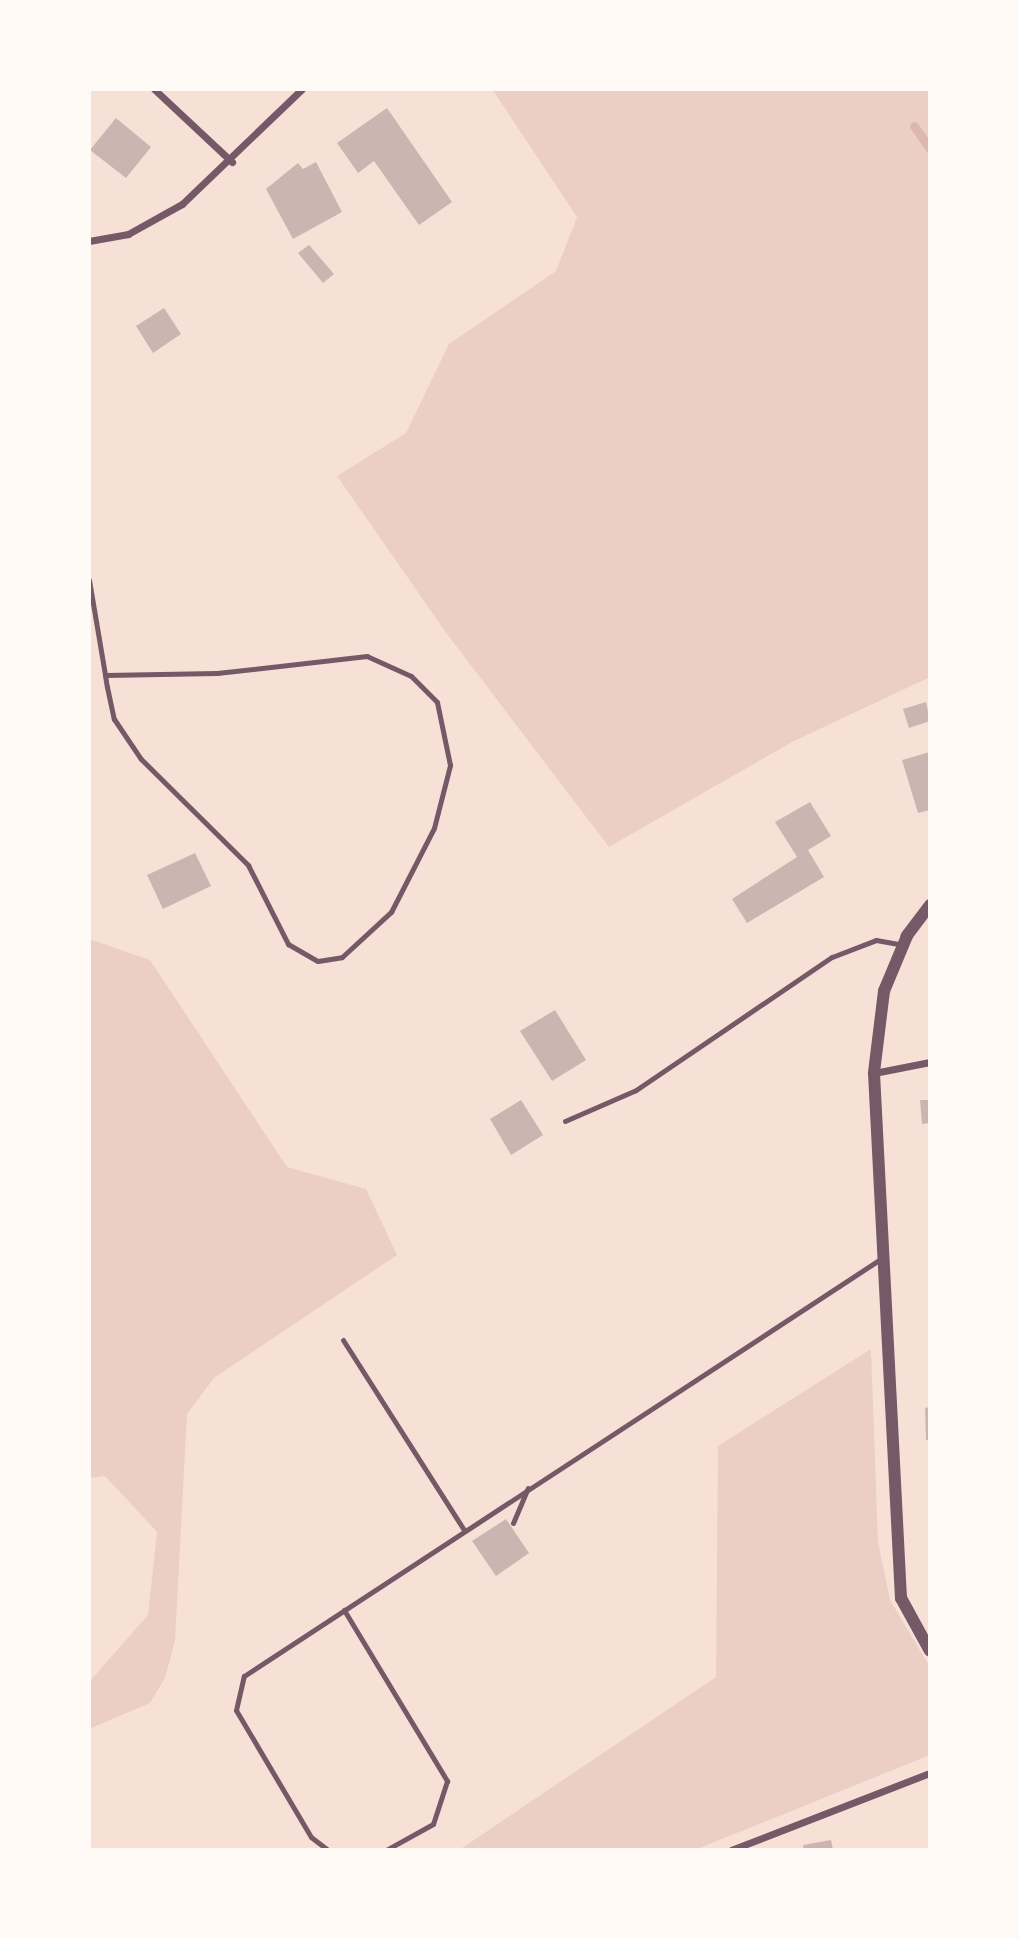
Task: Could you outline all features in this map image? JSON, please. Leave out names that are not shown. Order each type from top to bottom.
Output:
[{"type":"street","points":[[154,89],[232,162]]},
{"type":"street","points":[[89,241],[128,233],[182,204],[232,162],[302,89]]},
{"type":"street","points":[[930,905],[903,945],[884,991],[874,1073],[901,1598],[930,1651]]},
{"type":"street","points":[[874,1073],[930,1062]]},
{"type":"street","points":[[732,1850],[930,1773]]},
{"type":"lane","points":[[89,580],[105,675],[114,719],[141,759],[248,865],[288,944],[318,961],[342,957],[391,912],[434,828],[450,765],[438,702],[411,676],[367,656],[217,673],[105,675]]},
{"type":"lane","points":[[565,1121],[636,1090],[832,957],[876,940],[903,945]]},
{"type":"lane","points":[[328,1850],[311,1837],[243,1725],[235,1698],[252,1668],[885,1257]]},
{"type":"lane","points":[[343,1340],[464,1530]]},
{"type":"lane","points":[[513,1523],[528,1488]]},
{"type":"lane","points":[[344,1610],[447,1781],[433,1824],[386,1850]]},
{"type":"shaded area","points":[[492,89],[925,89],[930,95],[930,677],[792,742],[609,847],[447,634],[337,476],[406,433],[449,344],[556,271],[577,217]]},
{"type":"shaded area","points":[[89,939],[150,960],[287,1167],[366,1189],[397,1255],[214,1378],[187,1414],[175,1641],[165,1678],[150,1703],[89,1729],[89,1682],[148,1615],[157,1532],[105,1476],[89,1478]]},
{"type":"shaded area","points":[[871,1349],[878,1542],[890,1600],[930,1667],[930,1755],[695,1850],[459,1850],[716,1677],[718,1446]]},
{"type":"building","points":[[387,108],[452,202],[419,225],[374,161],[358,173],[337,143]]},
{"type":"building","points":[[116,118],[151,147],[126,178],[90,150]]},
{"type":"building","points":[[316,162],[342,212],[293,239],[266,189],[298,163],[303,169]]},
{"type":"building","points":[[309,245],[334,274],[323,283],[298,253]]},
{"type":"building","points":[[164,308],[181,334],[153,353],[136,326]]},
{"type":"building","points":[[926,702],[930,721],[909,728],[903,709]]},
{"type":"building","points":[[930,752],[930,810],[918,813],[902,760]]},
{"type":"building","points":[[810,802],[831,836],[808,850],[824,877],[747,923],[732,899],[797,857],[775,822]]},
{"type":"building","points":[[195,853],[211,886],[163,909],[147,875]]},
{"type":"building","points":[[555,1010],[586,1060],[552,1081],[520,1031]]},
{"type":"building","points":[[521,1100],[543,1135],[511,1155],[490,1119]]},
{"type":"building","points":[[920,1100],[930,1100],[930,1123],[922,1124]]},
{"type":"building","points":[[930,1407],[930,1440],[926,1440],[925,1408]]},
{"type":"building","points":[[506,1519],[529,1553],[496,1576],[472,1541]]},
{"type":"building","points":[[831,1840],[833,1850],[804,1850],[803,1845]]},
{"type":"waterway","points":[[914,126],[930,149]]}]
